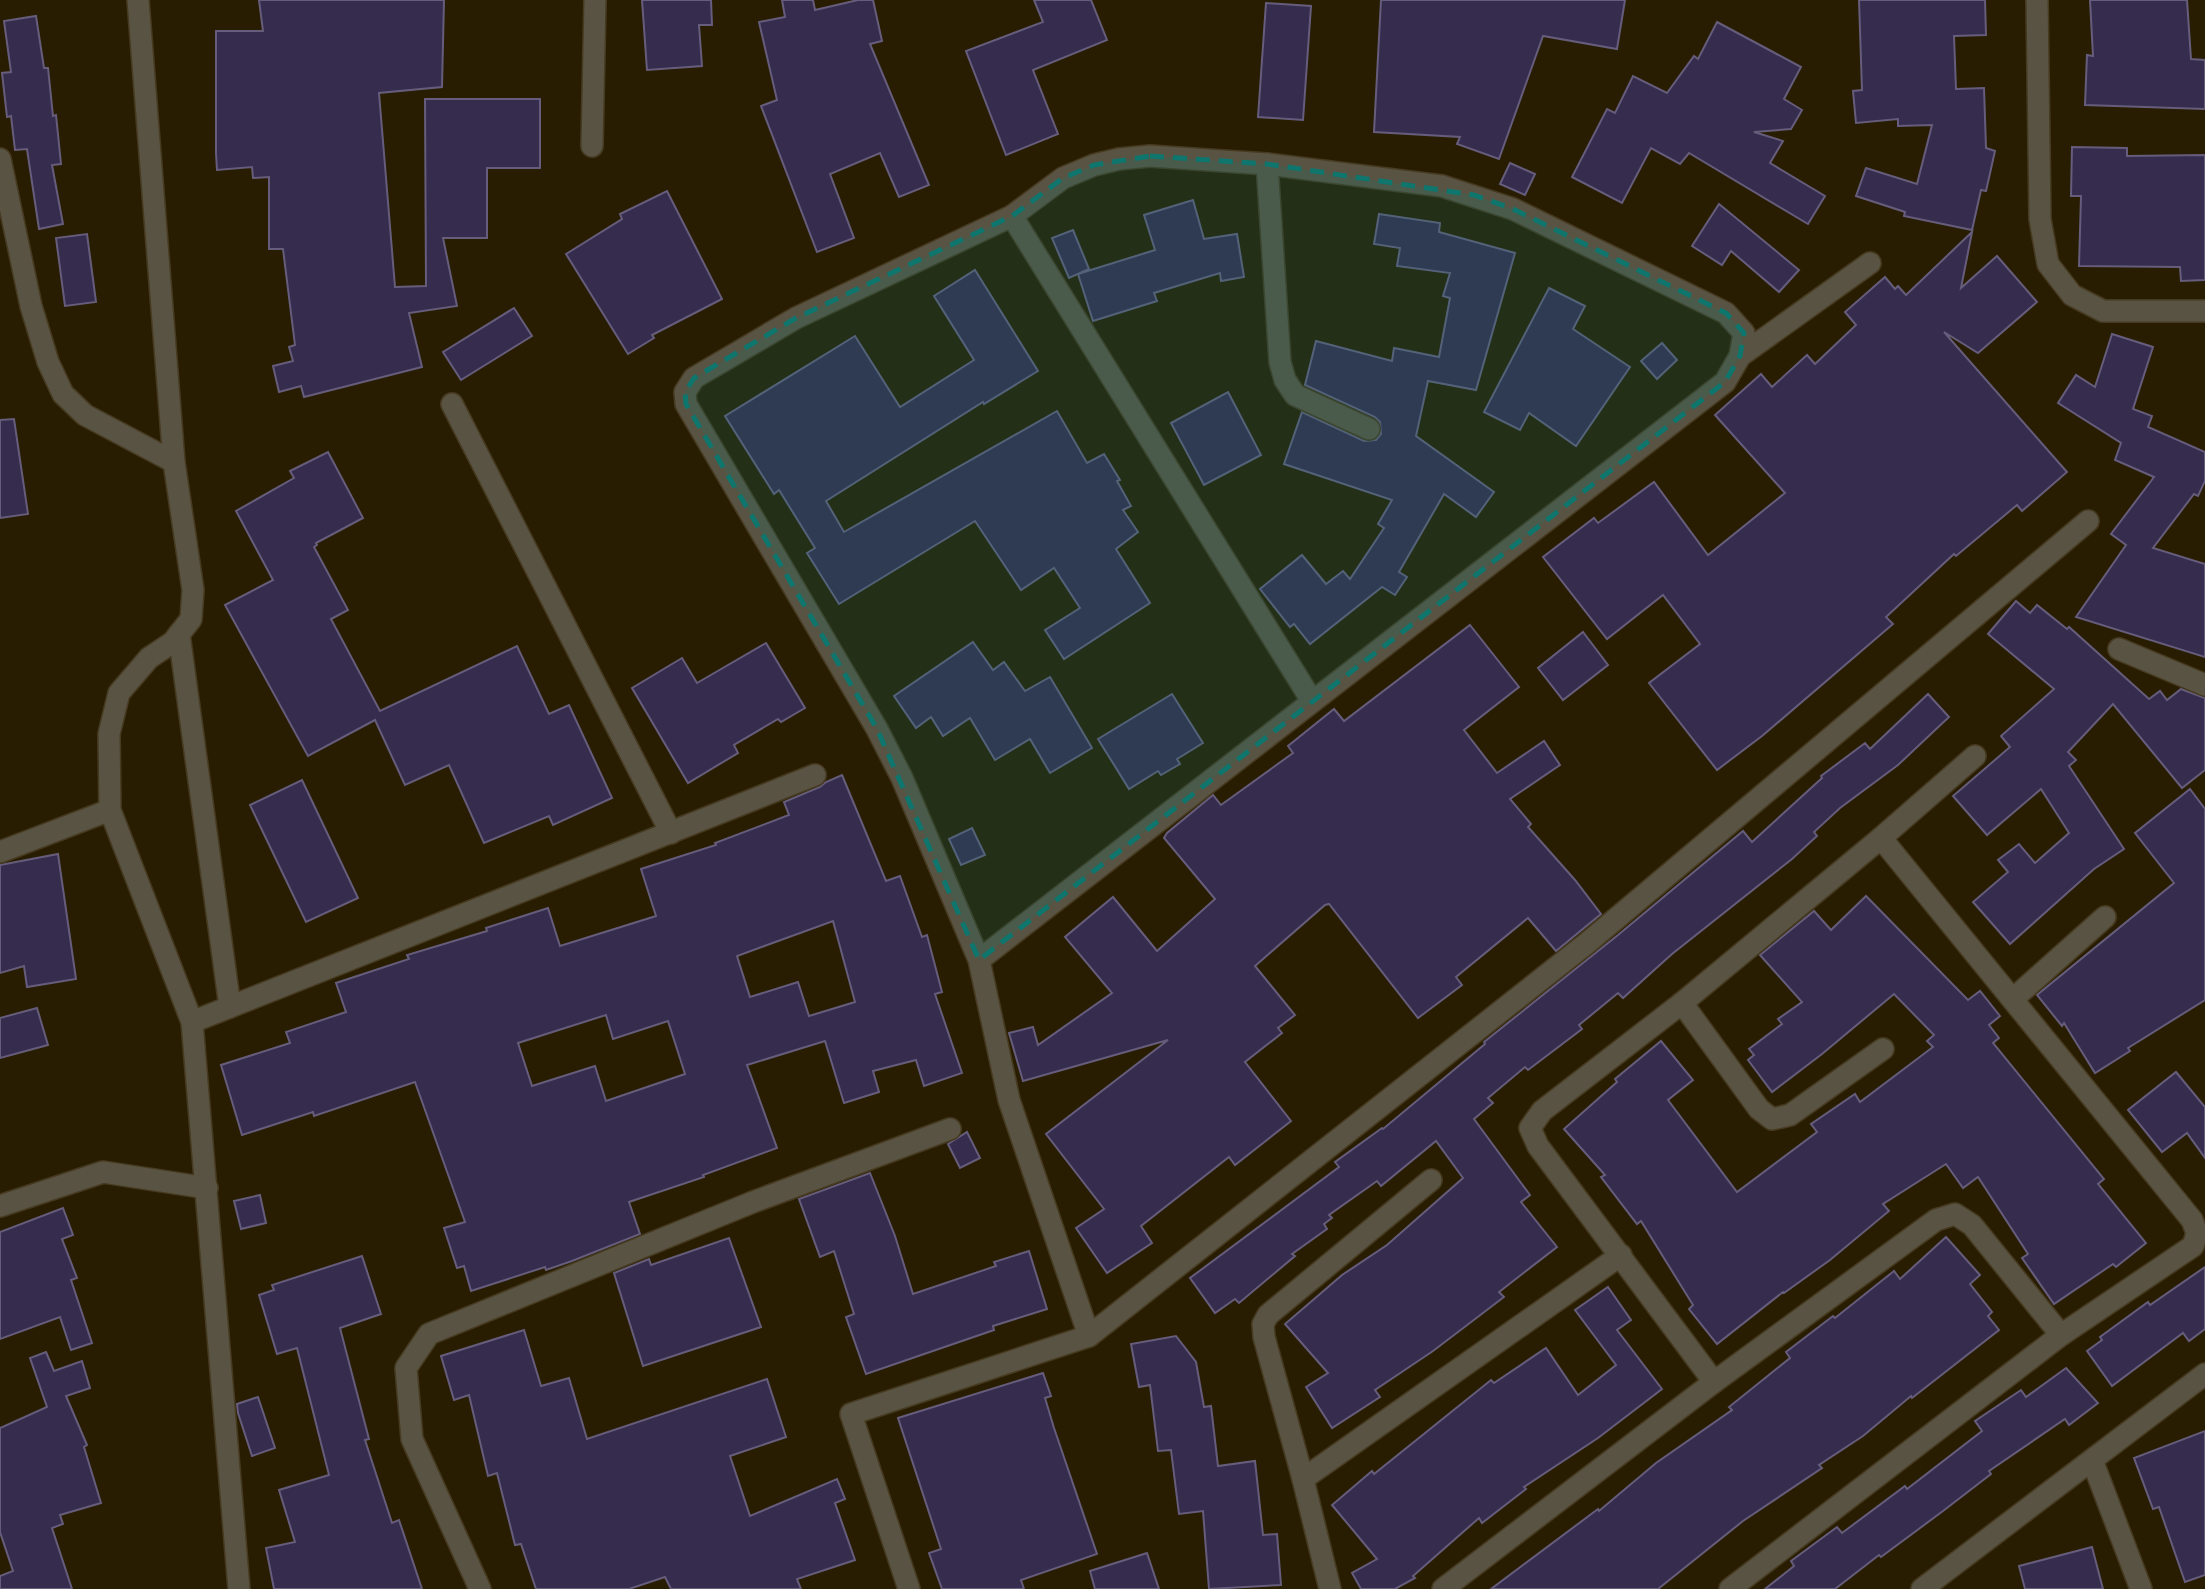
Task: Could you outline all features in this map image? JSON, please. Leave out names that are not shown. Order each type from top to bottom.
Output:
[{"type":"street","points":[[138,0],[174,462],[193,590],[191,619],[173,642],[149,658],[119,693],[109,734],[110,810],[192,1021],[239,1589]]},
{"type":"street","points":[[593,146],[595,0]]},
{"type":"street","points":[[2037,0],[2040,219],[2048,264],[2072,295],[2104,310],[2205,312]]},
{"type":"street","points":[[979,960],[1725,382],[1740,356],[1744,333],[1726,313],[1513,209],[1442,186],[1267,164],[1150,156],[1094,165],[1063,178],[1012,216],[796,317],[694,378],[685,391],[686,404],[877,729],[902,778],[979,960],[1009,1100],[1089,1336]]},
{"type":"street","points":[[0,159],[30,306],[48,362],[63,394],[85,415],[174,462]]},
{"type":"street","points":[[1267,164],[1280,362],[1285,380],[1295,395],[1369,429]]},
{"type":"street","points":[[1012,216],[1312,701]]},
{"type":"street","points":[[1740,356],[1870,263]]},
{"type":"street","points":[[452,404],[671,833]]},
{"type":"street","points":[[909,1589],[850,1414],[1089,1336],[1586,944],[2088,521]]},
{"type":"street","points":[[179,634],[230,1007]]},
{"type":"street","points":[[2119,649],[2205,685]]},
{"type":"street","points":[[1714,1382],[1538,1146],[1531,1128],[1542,1111],[1682,1003],[1881,838],[1975,756]]},
{"type":"street","points":[[192,1021],[815,775]]},
{"type":"street","points":[[0,852],[110,810]]},
{"type":"street","points":[[1730,1589],[2061,1335],[2193,1247],[2197,1233],[2192,1220],[1881,838]]},
{"type":"street","points":[[2013,999],[2105,917]]},
{"type":"street","points":[[1682,1003],[1759,1109],[1772,1119],[1790,1115],[1883,1049]]},
{"type":"street","points":[[480,1589],[412,1439],[406,1368],[429,1334],[752,1202],[950,1129]]},
{"type":"street","points":[[0,1206],[103,1172],[207,1188]]},
{"type":"street","points":[[1330,1589],[1264,1337],[1263,1324],[1268,1315],[1431,1180]]},
{"type":"street","points":[[1443,1589],[1714,1382],[1936,1220],[1955,1214],[1972,1225],[2061,1335]]},
{"type":"street","points":[[1303,1479],[1621,1255]]},
{"type":"street","points":[[1922,1589],[2205,1374]]},
{"type":"street","points":[[2092,1460],[2141,1589]]},
{"type":"highlighted area","points":[[1150,156],[1267,164],[1474,195],[1513,209],[1726,313],[1744,333],[1740,356],[1725,382],[979,960],[877,729],[686,404],[685,392],[694,378],[796,318],[1012,216],[1063,178],[1094,165]]},
{"type":"building","points":[[259,0],[444,0],[442,87],[379,93],[395,287],[426,286],[425,99],[540,99],[540,168],[487,168],[487,238],[443,238],[457,306],[409,313],[422,367],[304,397],[301,386],[279,392],[273,366],[293,361],[289,347],[295,345],[283,249],[269,249],[269,177],[253,178],[252,167],[217,170],[216,153],[216,31],[263,31]]},
{"type":"building","points":[[642,0],[711,0],[712,25],[699,25],[702,66],[647,70]]},
{"type":"building","points":[[782,0],[813,0],[815,10],[858,0],[873,0],[882,41],[870,44],[929,185],[899,197],[880,153],[830,174],[854,238],[817,252],[761,106],[777,100],[759,22],[785,17]]},
{"type":"building","points":[[1034,0],[1091,0],[1107,40],[1033,70],[1058,134],[1006,155],[966,51],[1043,22]]},
{"type":"building","points":[[1381,0],[1625,0],[1617,49],[1543,36],[1499,159],[1457,144],[1460,137],[1374,132]]},
{"type":"building","points":[[1859,0],[1985,0],[1986,35],[1954,36],[1956,89],[1984,88],[1986,148],[1995,151],[1986,191],[1981,190],[1972,230],[1904,216],[1905,212],[1856,196],[1866,168],[1917,184],[1932,125],[1898,126],[1898,119],[1856,123],[1853,91],[1862,90]]},
{"type":"building","points":[[2090,0],[2187,0],[2191,59],[2205,60],[2205,109],[2085,105],[2087,55],[2093,56]]},
{"type":"building","points":[[1266,3],[1311,6],[1303,120],[1258,117]]},
{"type":"building","points":[[36,16],[44,68],[48,68],[53,116],[56,115],[61,164],[52,165],[63,224],[39,229],[27,149],[15,150],[11,116],[7,117],[2,73],[11,72],[4,21]]},
{"type":"building","points":[[1717,22],[1801,67],[1784,99],[1802,110],[1791,129],[1754,132],[1783,141],[1770,163],[1825,196],[1808,224],[1689,153],[1680,164],[1651,148],[1622,203],[1572,177],[1607,109],[1615,113],[1633,76],[1667,93],[1694,56],[1698,59]]},
{"type":"building","points":[[2072,147],[2127,148],[2127,156],[2205,155],[2205,280],[2181,281],[2180,267],[2079,266],[2081,196],[2071,196]]},
{"type":"building","points":[[1510,163],[1535,174],[1525,195],[1500,184]]},
{"type":"building","points":[[667,191],[722,299],[652,335],[654,338],[628,354],[566,254],[622,219],[620,214]]},
{"type":"building","points":[[1193,200],[1204,239],[1237,234],[1244,277],[1221,281],[1220,273],[1154,293],[1157,301],[1093,321],[1078,274],[1155,250],[1144,215]]},
{"type":"building","points":[[1719,204],[1799,270],[1779,292],[1731,251],[1722,265],[1692,246]]},
{"type":"building","points":[[1379,214],[1440,223],[1439,232],[1515,253],[1476,390],[1428,381],[1416,436],[1494,492],[1476,517],[1444,494],[1399,572],[1407,577],[1395,595],[1382,587],[1310,644],[1294,624],[1290,627],[1260,589],[1302,555],[1326,584],[1343,571],[1350,579],[1384,528],[1378,524],[1392,500],[1284,464],[1302,412],[1364,441],[1376,440],[1381,434],[1380,422],[1375,417],[1305,385],[1316,341],[1392,361],[1394,348],[1439,357],[1450,298],[1443,296],[1450,273],[1397,266],[1400,248],[1374,244]]},
{"type":"building","points":[[1073,230],[1089,269],[1069,278],[1052,238]]},
{"type":"building","points":[[1972,232],[1961,288],[1997,256],[2037,302],[1978,353],[1944,332],[2067,472],[2022,511],[2017,505],[1956,556],[1954,554],[1886,617],[1893,624],[1762,736],[1717,770],[1649,683],[1700,644],[1663,595],[1607,639],[1543,557],[1594,518],[1598,523],[1654,482],[1708,555],[1785,493],[1715,415],[1761,374],[1772,387],[1807,355],[1815,364],[1856,325],[1845,312],[1885,277],[1895,289],[1898,286],[1906,295]]},
{"type":"building","points":[[87,234],[96,302],[65,306],[56,238]]},
{"type":"building","points":[[975,270],[1038,371],[984,404],[983,402],[826,501],[844,532],[1057,411],[1087,463],[1104,454],[1120,480],[1117,481],[1131,506],[1123,510],[1138,532],[1116,549],[1150,603],[1064,659],[1045,630],[1080,608],[1054,568],[1021,590],[975,521],[839,604],[807,553],[815,548],[779,490],[774,494],[725,416],[855,336],[900,407],[974,360],[934,296]]},
{"type":"building","points":[[1549,288],[1585,306],[1573,329],[1630,367],[1576,446],[1529,413],[1520,430],[1484,412]]},
{"type":"building","points":[[514,308],[532,336],[461,380],[443,352]]},
{"type":"building","points":[[2112,334],[2153,347],[2133,409],[2152,416],[2148,427],[2205,452],[2205,481],[2198,496],[2194,494],[2153,548],[2205,564],[2205,657],[2076,617],[2126,545],[2111,534],[2154,477],[2115,460],[2121,443],[2058,403],[2076,375],[2095,387]]},
{"type":"building","points":[[1662,343],[1677,360],[1657,379],[1641,361]]},
{"type":"building","points":[[1228,392],[1261,455],[1204,485],[1171,423]]},
{"type":"building","points":[[14,419],[28,514],[0,518],[0,420]]},
{"type":"building","points":[[328,452],[363,518],[316,543],[314,547],[348,610],[331,619],[380,711],[517,646],[549,714],[569,705],[612,798],[553,825],[549,816],[484,843],[449,765],[405,785],[375,720],[308,756],[225,605],[273,580],[236,511],[294,478],[290,471]]},
{"type":"building","points":[[2016,601],[2030,613],[2037,605],[2067,629],[2069,627],[2149,699],[2160,691],[2167,700],[2181,689],[2205,698],[2205,770],[2182,788],[2113,704],[2068,752],[2076,760],[2069,766],[2124,849],[2094,869],[2010,944],[1973,902],[2008,872],[1998,860],[2019,844],[2035,863],[2069,833],[2041,789],[1987,835],[1953,796],[2010,747],[2001,736],[2054,689],[1988,634]]},
{"type":"building","points":[[1470,625],[1519,687],[1464,730],[1497,773],[1544,741],[1560,765],[1510,799],[1531,824],[1528,827],[1601,914],[1556,951],[1528,918],[1456,977],[1462,985],[1418,1018],[1329,904],[1325,905],[1255,966],[1295,1015],[1278,1028],[1282,1033],[1245,1062],[1291,1121],[1235,1165],[1229,1157],[1141,1226],[1152,1243],[1107,1273],[1076,1228],[1104,1209],[1046,1134],[1168,1040],[1023,1081],[1009,1033],[1033,1027],[1038,1045],[1112,993],[1065,937],[1113,897],[1157,951],[1215,899],[1164,838],[1167,833],[1213,795],[1221,805],[1293,753],[1288,746],[1334,709],[1344,721]]},
{"type":"building","points":[[1583,632],[1608,665],[1563,700],[1538,668]]},
{"type":"building","points":[[973,642],[993,670],[1004,662],[1025,691],[1050,677],[1092,748],[1050,773],[1030,739],[995,760],[970,718],[943,736],[931,717],[916,728],[894,696]]},
{"type":"building","points":[[766,643],[805,708],[781,722],[778,719],[734,745],[738,753],[688,783],[632,688],[682,658],[697,683]]},
{"type":"building","points":[[1172,694],[1203,743],[1177,759],[1180,764],[1161,775],[1158,771],[1129,789],[1098,739]]},
{"type":"building","points":[[1928,694],[1949,717],[1898,765],[1840,808],[1814,832],[1817,836],[1792,859],[1672,954],[1623,998],[1618,993],[1579,1025],[1582,1029],[1528,1070],[1525,1067],[1488,1098],[1493,1103],[1474,1119],[1530,1195],[1521,1202],[1557,1247],[1499,1292],[1504,1297],[1433,1351],[1375,1390],[1380,1397],[1332,1428],[1306,1387],[1328,1373],[1285,1324],[1342,1275],[1387,1245],[1463,1178],[1436,1141],[1381,1186],[1377,1181],[1329,1215],[1332,1218],[1324,1224],[1327,1229],[1292,1254],[1295,1256],[1239,1303],[1235,1299],[1215,1313],[1190,1278],[1339,1167],[1335,1162],[1383,1129],[1485,1044],[1484,1042],[1743,831],[1752,842],[1822,778],[1821,776],[1865,743],[1870,749]]},
{"type":"building","points":[[842,775],[886,881],[900,876],[922,937],[927,935],[942,992],[935,994],[962,1073],[924,1086],[916,1060],[873,1071],[879,1092],[844,1103],[825,1041],[747,1065],[777,1148],[703,1175],[704,1177],[629,1202],[640,1234],[546,1270],[545,1267],[471,1291],[464,1266],[457,1268],[444,1228],[465,1222],[415,1082],[314,1116],[313,1112],[242,1135],[221,1065],[290,1043],[286,1032],[346,1012],[336,983],[409,959],[407,955],[487,931],[486,928],[548,908],[560,946],[656,916],[641,869],[716,845],[715,843],[789,815],[784,802]],"holes":[[[833,921],[855,1002],[809,1016],[798,982],[750,997],[737,956]],[[606,1015],[613,1039],[668,1021],[685,1074],[606,1101],[595,1066],[532,1086],[518,1043]]]},
{"type":"building","points":[[302,780],[358,898],[306,922],[250,805]]},
{"type":"building","points":[[2190,789],[2205,809],[2205,1000],[2128,1048],[2130,1051],[2095,1073],[2064,1023],[2062,1026],[2037,995],[2174,883],[2135,833]]},
{"type":"building","points":[[972,828],[985,855],[961,865],[949,839]]},
{"type":"building","points":[[58,854],[76,979],[27,987],[24,966],[0,973],[0,865]]},
{"type":"building","points":[[1866,896],[1968,1000],[1980,991],[2000,1016],[1989,1025],[1999,1038],[1993,1043],[2104,1179],[2098,1184],[2146,1243],[2116,1267],[2113,1264],[2054,1304],[2022,1258],[2028,1254],[1978,1177],[1963,1188],[1946,1164],[1883,1204],[1889,1211],[1830,1260],[1783,1292],[1717,1344],[1689,1309],[1693,1305],[1641,1221],[1637,1224],[1601,1177],[1605,1175],[1564,1129],[1617,1082],[1615,1079],[1661,1041],[1693,1080],[1668,1100],[1737,1192],[1817,1132],[1811,1124],[1855,1094],[1860,1102],[1933,1047],[1927,1041],[1934,1035],[1894,994],[1772,1092],[1748,1060],[1754,1055],[1749,1049],[1782,1024],[1778,1019],[1802,1002],[1760,955],[1814,911],[1831,930]]},
{"type":"building","points":[[37,1008],[48,1045],[0,1058],[0,1018]]},
{"type":"building","points":[[2176,1072],[2205,1107],[2205,1158],[2187,1133],[2162,1152],[2128,1110]]},
{"type":"building","points":[[967,1132],[980,1158],[960,1168],[948,1144]]},
{"type":"building","points":[[870,1173],[895,1236],[913,1294],[996,1266],[994,1262],[1029,1251],[1047,1309],[993,1326],[994,1330],[866,1374],[846,1317],[854,1314],[834,1251],[820,1257],[799,1199]]},
{"type":"building","points":[[260,1195],[266,1223],[241,1229],[234,1201]]},
{"type":"building","points":[[63,1208],[73,1235],[62,1239],[77,1278],[71,1280],[92,1343],[71,1350],[60,1317],[0,1339],[0,1232]]},
{"type":"building","points":[[1946,1237],[1980,1275],[1970,1284],[1992,1312],[1988,1316],[1999,1330],[1863,1436],[1819,1465],[1822,1468],[1743,1521],[1658,1589],[1491,1589],[1598,1509],[1599,1511],[1656,1463],[1732,1410],[1729,1407],[1790,1358],[1786,1352],[1833,1316],[1835,1318],[1894,1271],[1900,1279]]},
{"type":"building","points":[[729,1238],[761,1327],[643,1366],[614,1273],[649,1259],[651,1265]]},
{"type":"building","points":[[362,1256],[381,1314],[340,1328],[369,1439],[365,1440],[392,1523],[399,1520],[422,1589],[274,1589],[266,1548],[295,1542],[279,1490],[329,1475],[297,1348],[277,1354],[259,1295],[274,1290],[272,1285]]},
{"type":"building","points":[[2205,1267],[2205,1329],[2189,1341],[2183,1333],[2112,1386],[2087,1351],[2102,1340],[2100,1337],[2148,1302],[2150,1305]]},
{"type":"building","points":[[1608,1287],[1631,1320],[1617,1330],[1662,1389],[1598,1438],[1524,1487],[1526,1489],[1482,1523],[1479,1518],[1413,1576],[1415,1578],[1395,1589],[1361,1589],[1352,1573],[1377,1559],[1332,1505],[1491,1380],[1494,1383],[1546,1348],[1578,1395],[1616,1365],[1575,1310]]},
{"type":"building","points":[[524,1330],[541,1386],[569,1378],[587,1439],[767,1379],[786,1437],[730,1456],[750,1516],[837,1479],[845,1499],[835,1503],[855,1560],[797,1579],[801,1589],[671,1589],[665,1577],[629,1589],[536,1589],[521,1544],[515,1545],[497,1473],[488,1476],[469,1395],[454,1400],[441,1356]]},
{"type":"building","points":[[1176,1336],[1196,1362],[1204,1407],[1211,1406],[1218,1466],[1255,1461],[1263,1535],[1277,1534],[1281,1585],[1209,1589],[1203,1511],[1179,1514],[1171,1450],[1158,1451],[1150,1385],[1139,1387],[1131,1344]]},
{"type":"building","points":[[46,1352],[54,1371],[82,1361],[90,1388],[66,1396],[87,1445],[84,1447],[101,1503],[60,1515],[63,1524],[52,1528],[72,1589],[0,1589],[0,1576],[13,1571],[0,1532],[0,1428],[47,1407],[30,1358]]},
{"type":"building","points":[[2066,1368],[2098,1403],[2069,1425],[2065,1419],[1989,1471],[1991,1474],[1943,1511],[1835,1589],[1765,1589],[1794,1566],[1791,1561],[1837,1527],[1842,1533],[1905,1486],[1907,1489],[1982,1431],[1975,1421],[2021,1390],[2026,1397]]},
{"type":"building","points":[[1043,1373],[1051,1396],[1045,1398],[1097,1554],[1021,1580],[1024,1589],[942,1589],[929,1553],[941,1549],[898,1418]]},
{"type":"building","points":[[258,1397],[275,1448],[252,1456],[237,1404]]},
{"type":"building","points":[[2205,1431],[2205,1575],[2185,1582],[2159,1507],[2153,1509],[2134,1458]]},
{"type":"building","points":[[2092,1547],[2103,1589],[2025,1589],[2019,1566]]},
{"type":"building","points":[[1147,1553],[1159,1589],[1095,1589],[1090,1571]]}]
